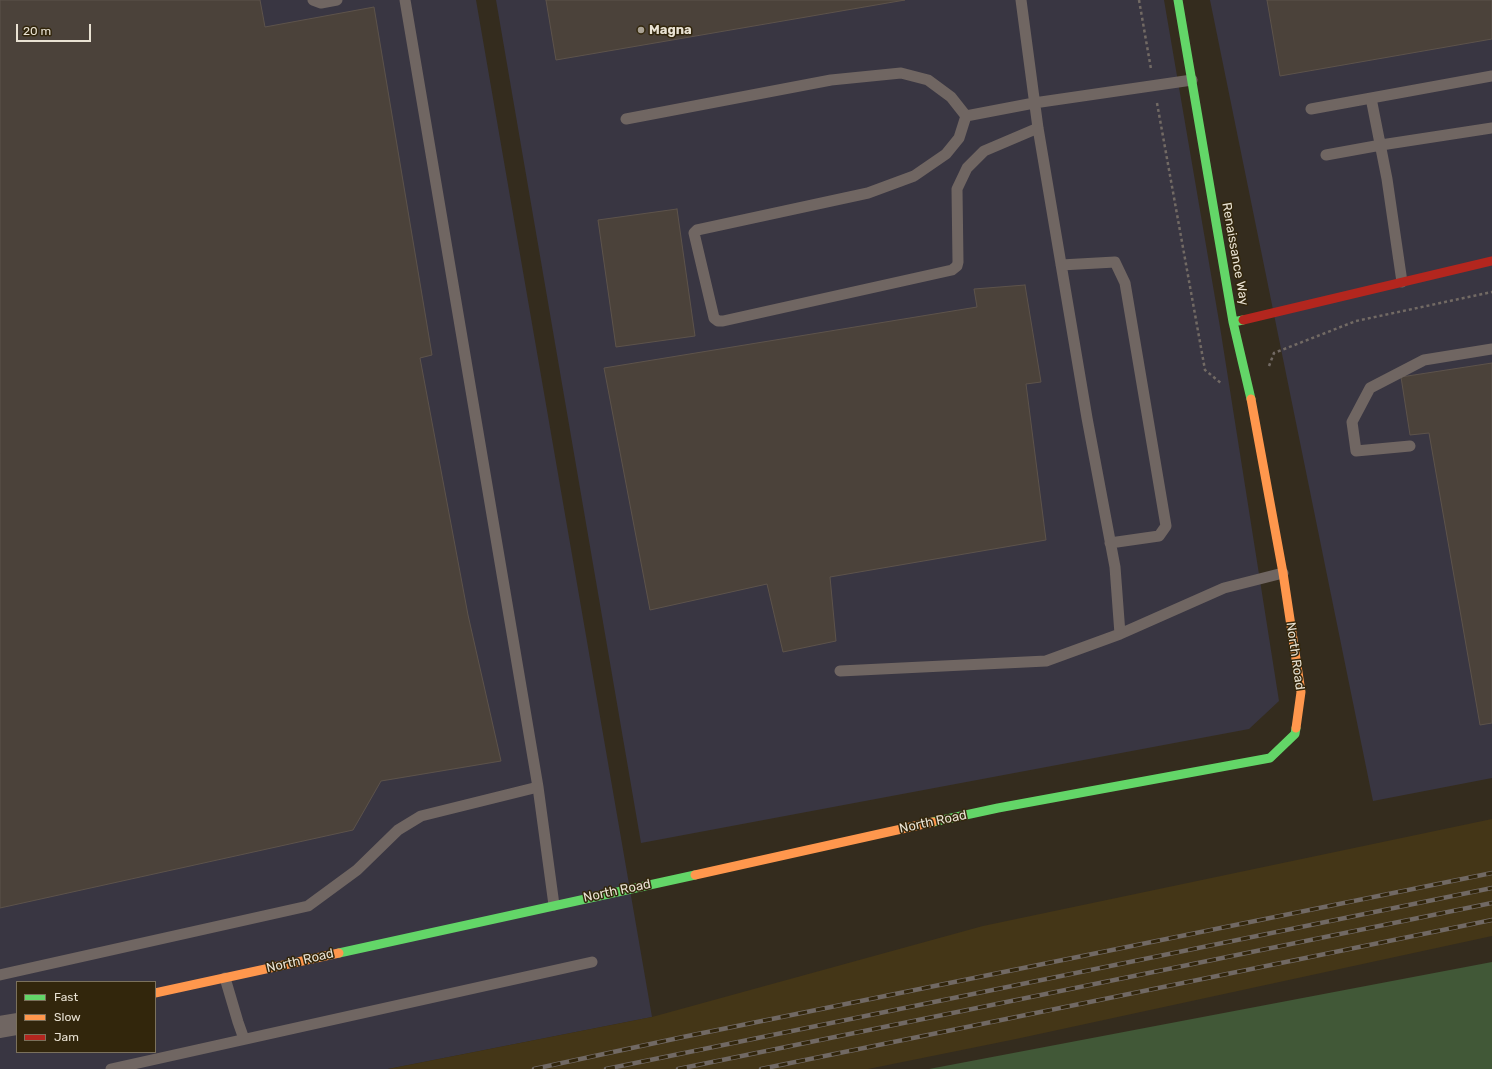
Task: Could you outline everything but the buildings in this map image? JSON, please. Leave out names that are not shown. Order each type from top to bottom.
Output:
[{"type":"street","name":"Renaissance Way","points":[[1178,0],[1233,322],[1492,261]]},
{"type":"street","name":"North Road","points":[[156,993],[998,808],[1270,758],[1295,734],[1301,692],[1283,573],[1254,411],[1233,322]]},
{"type":"street","points":[[0,1027],[16,1024]]},
{"type":"lane","points":[[313,0],[321,3],[338,0]]},
{"type":"lane","points":[[405,0],[538,787],[554,905]]},
{"type":"lane","points":[[1021,0],[1038,128],[1087,418],[1115,567],[1120,634]]},
{"type":"lane","points":[[626,119],[831,80],[901,73],[928,80],[951,97],[966,116]]},
{"type":"lane","points":[[1311,109],[1492,76]]},
{"type":"lane","points":[[966,116],[1034,103],[1192,80]]},
{"type":"lane","points":[[1371,98],[1381,145],[1402,282]]},
{"type":"lane","points":[[966,116],[959,138],[946,154],[914,176],[868,193],[697,230],[694,233],[714,318],[718,321],[723,321],[952,270],[957,266],[958,262],[957,188],[967,168],[984,151],[1038,128]]},
{"type":"lane","points":[[1326,155],[1492,128]]},
{"type":"lane","points":[[1061,265],[1115,262],[1125,283],[1166,526],[1159,536],[1110,543]]},
{"type":"lane","points":[[1410,446],[1356,451],[1352,422],[1370,388],[1424,360],[1492,350]]},
{"type":"lane","points":[[840,671],[1046,661],[1120,634],[1224,588],[1283,573]]},
{"type":"lane","points":[[0,975],[308,906],[357,870],[398,830],[421,816],[538,787]]},
{"type":"lane","points":[[111,1069],[592,962]]},
{"type":"lane","points":[[225,978],[244,1039]]},
{"type":"path","points":[[1139,0],[1206,370],[1224,385]]},
{"type":"path","points":[[1269,367],[1274,353],[1356,321],[1492,292]]},
{"type":"shaded area","points":[[0,0],[476,0],[652,1017],[388,1069],[0,1069]]},
{"type":"shaded area","points":[[496,0],[1164,0],[1220,327],[1279,701],[1249,729],[641,843]]},
{"type":"shaded area","points":[[1210,0],[1492,0],[1492,778],[1373,801]]},
{"type":"shaded area","points":[[1492,819],[1492,936],[1016,1039],[868,1069],[388,1069],[652,1017],[983,926]]},
{"type":"green space","points":[[1492,962],[1492,1069],[929,1069]]},
{"type":"railway","points":[[534,1069],[683,1037],[1492,873]]},
{"type":"railway","points":[[606,1069],[1492,888]]},
{"type":"railway","points":[[678,1069],[1492,903]]},
{"type":"railway","points":[[761,1069],[1492,920]]},
{"type":"traffic: fast","points":[[1178,0],[1233,322],[1243,320]]},
{"type":"traffic: fast","points":[[1233,322],[1251,399]]},
{"type":"traffic: fast","points":[[933,822],[998,808],[1270,758],[1295,734],[1296,728]]},
{"type":"traffic: fast","points":[[339,953],[695,875]]},
{"type":"traffic: slow","points":[[1251,399],[1283,573],[1301,692],[1296,728]]},
{"type":"traffic: slow","points":[[695,875],[933,822]]},
{"type":"traffic: slow","points":[[156,993],[339,953]]},
{"type":"traffic: jam","points":[[1243,320],[1492,261]]},
{"type":"place","name":"Magna","points":[[641,30]]}]
